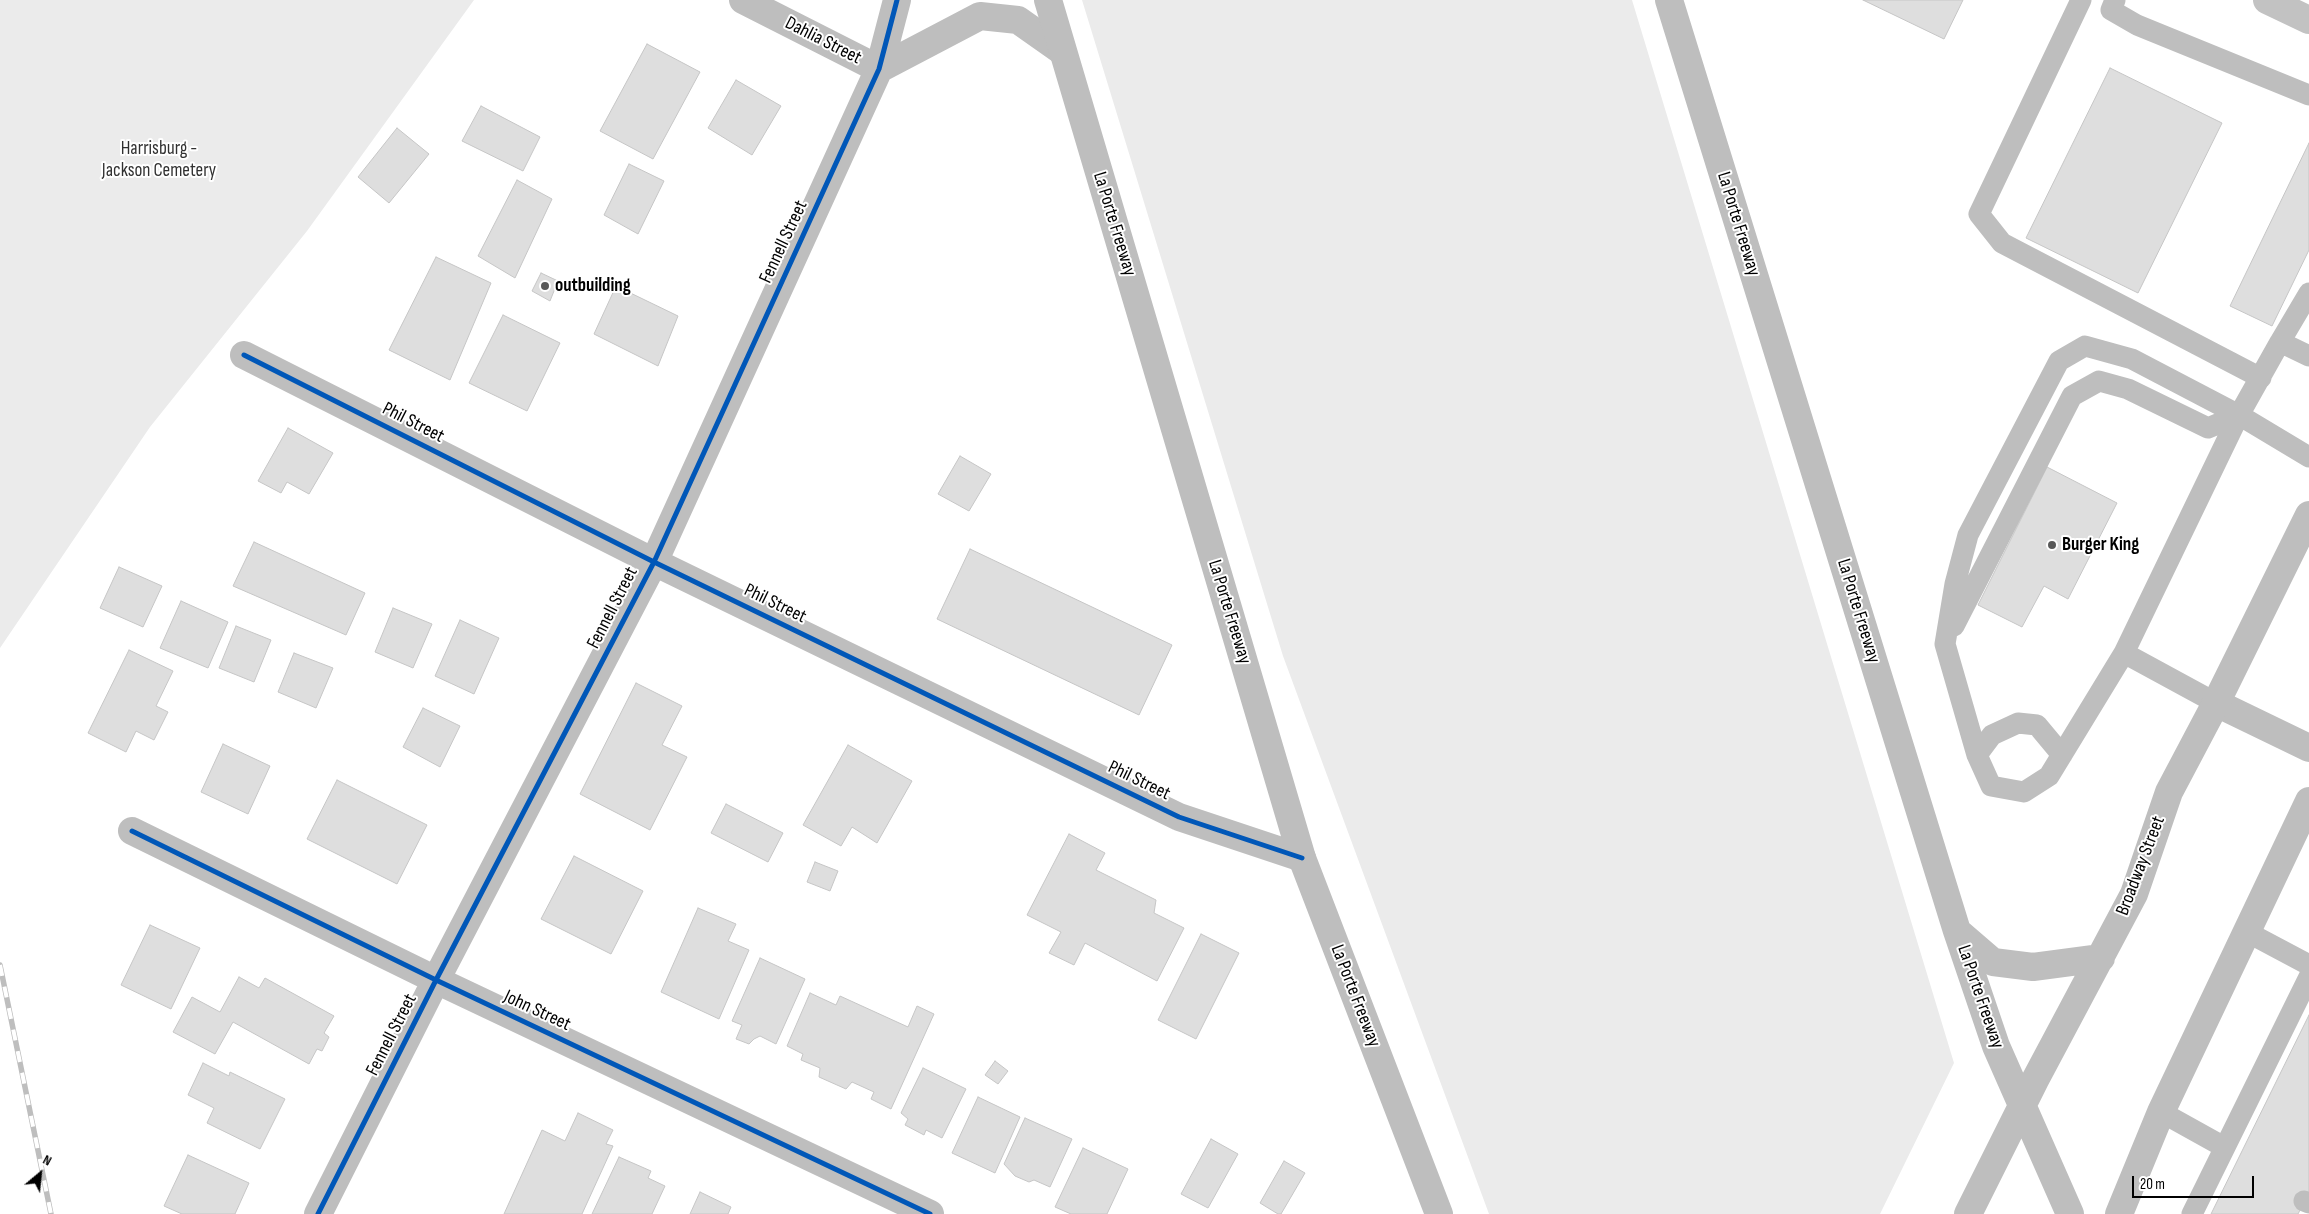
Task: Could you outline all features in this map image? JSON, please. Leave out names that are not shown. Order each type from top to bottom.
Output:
[{"type":"main road","name":"Dahlia Street","points":[[743,0],[879,70],[980,16],[1018,20],[1062,51]]},
{"type":"main road","name":"Fennell Street","points":[[318,1214],[436,980],[654,562],[879,70],[897,0]]},
{"type":"main road","name":"La Porte Freeway","points":[[1048,0],[1302,858],[1440,1214]]},
{"type":"main road","name":"La Porte Freeway","points":[[1669,0],[1957,930],[1996,1046],[2070,1214]]},
{"type":"main road","points":[[2267,0],[2309,20]]},
{"type":"main road","name":"Phil Street","points":[[244,355],[654,562],[1179,817],[1302,858]]},
{"type":"main road","name":"Broadway Street","points":[[1968,1214],[2134,894],[2169,792],[2216,703],[2309,515]]},
{"type":"main road","points":[[2216,703],[2309,748]]},
{"type":"main road","points":[[2119,1214],[2161,1112],[2309,801]]},
{"type":"main road","name":"John Street","points":[[132,831],[436,980],[930,1214]]},
{"type":"main road","points":[[1957,930],[1993,962],[2033,967],[2101,958]]},
{"type":"main road","points":[[2049,1168],[2052,1214]]},
{"type":"lane","points":[[2081,0],[1978,214],[2002,243],[2261,378]]},
{"type":"lane","points":[[2107,3],[2137,24],[2309,95]]},
{"type":"lane","points":[[2309,293],[2239,414],[2124,653],[2049,776],[2024,792],[1991,786],[1976,756],[1944,644],[1955,584],[1968,535],[2059,361],[2085,346],[2132,359],[2239,414],[2309,457]]},
{"type":"lane","points":[[2280,342],[2309,356]]},
{"type":"lane","points":[[1944,644],[2072,396],[2099,382],[2128,389],[2208,428],[2239,414]]},
{"type":"lane","points":[[2124,653],[2216,703]]},
{"type":"lane","points":[[1976,756],[1992,735],[2018,723],[2037,725],[2062,755]]},
{"type":"lane","points":[[2247,932],[2309,965]]},
{"type":"lane","points":[[2192,1214],[2254,1108],[2281,1052],[2309,977]]},
{"type":"lane","points":[[2161,1112],[2225,1158]]},
{"type":"green space","name":"Harrisburg - Jackson Cemetery","points":[[0,0],[474,0],[307,231],[150,427],[0,648]]},
{"type":"green space","points":[[1082,0],[1632,0],[1954,1063],[1880,1214],[1489,1214],[1283,656]]},
{"type":"building","points":[[1863,0],[1963,0],[1944,39]]},
{"type":"building","points":[[647,44],[700,72],[653,159],[600,131]]},
{"type":"building","points":[[2110,68],[2222,123],[2138,293],[2026,238]]},
{"type":"building","points":[[736,80],[781,106],[752,155],[708,128]]},
{"type":"building","points":[[481,106],[540,137],[523,171],[462,141]]},
{"type":"building","points":[[397,128],[429,154],[389,203],[358,177]]},
{"type":"building","points":[[2309,143],[2309,250],[2272,326],[2230,306]]},
{"type":"building","points":[[629,164],[664,181],[638,234],[604,215]]},
{"type":"building","points":[[517,180],[552,199],[515,278],[478,256]]},
{"type":"building","points":[[436,257],[491,283],[450,380],[389,350]]},
{"type":"building","name":"outbuilding","points":[[541,273],[558,281],[550,301],[532,291]]},
{"type":"building","points":[[616,286],[678,316],[658,366],[594,334]]},
{"type":"building","points":[[503,315],[560,343],[527,411],[469,383]]},
{"type":"building","points":[[288,428],[333,453],[309,494],[287,482],[281,493],[258,481]]},
{"type":"building","points":[[960,456],[991,474],[969,511],[938,494]]},
{"type":"building","name":"Burger King","points":[[2047,467],[2117,503],[2068,599],[2044,586],[2022,627],[1978,605]]},
{"type":"building","points":[[254,542],[365,593],[346,635],[233,586]]},
{"type":"building","points":[[970,549],[1172,645],[1139,715],[937,619]]},
{"type":"building","points":[[119,567],[162,586],[143,627],[100,608]]},
{"type":"building","points":[[181,601],[228,622],[208,668],[160,648]]},
{"type":"building","points":[[393,608],[432,624],[413,668],[375,652]]},
{"type":"building","points":[[460,620],[499,638],[474,694],[435,676]]},
{"type":"building","points":[[236,626],[271,640],[254,682],[219,668]]},
{"type":"building","points":[[129,650],[173,671],[156,706],[168,712],[154,740],[136,731],[126,752],[88,733]]},
{"type":"building","points":[[294,653],[333,668],[316,708],[278,692]]},
{"type":"building","points":[[636,683],[682,706],[662,745],[687,757],[650,830],[580,794]]},
{"type":"building","points":[[423,708],[460,726],[440,767],[403,747]]},
{"type":"building","points":[[223,744],[270,766],[248,814],[201,792]]},
{"type":"building","points":[[848,745],[912,781],[877,843],[852,827],[841,846],[803,825]]},
{"type":"building","points":[[337,780],[427,825],[397,884],[307,839]]},
{"type":"building","points":[[726,804],[783,833],[768,862],[711,833]]},
{"type":"building","points":[[1069,834],[1105,853],[1096,870],[1156,900],[1154,913],[1184,928],[1157,981],[1085,943],[1074,965],[1049,953],[1061,932],[1027,915]]},
{"type":"building","points":[[574,856],[643,891],[611,954],[541,919]]},
{"type":"building","points":[[815,862],[838,871],[830,891],[807,882]]},
{"type":"building","points":[[698,908],[736,924],[728,941],[749,950],[719,1019],[661,992]]},
{"type":"building","points":[[150,925],[200,948],[171,1009],[121,985]]},
{"type":"building","points":[[1201,934],[1239,953],[1196,1039],[1158,1020]]},
{"type":"building","points":[[760,958],[805,979],[776,1044],[760,1036],[749,1044],[736,1039],[742,1025],[732,1021]]},
{"type":"building","points":[[239,977],[259,988],[265,978],[334,1016],[324,1033],[329,1037],[322,1051],[317,1049],[309,1064],[233,1022],[215,1054],[173,1032],[192,997],[220,1012]]},
{"type":"building","points":[[810,993],[836,1005],[840,996],[908,1027],[917,1006],[934,1014],[891,1109],[871,1099],[874,1092],[852,1082],[846,1089],[819,1077],[820,1068],[801,1060],[803,1054],[787,1046]]},
{"type":"building","points":[[2309,1015],[2309,1192],[2298,1214],[2211,1214]]},
{"type":"building","points":[[995,1061],[1008,1071],[998,1084],[985,1075]]},
{"type":"building","points":[[203,1063],[229,1076],[230,1072],[285,1099],[260,1149],[207,1123],[214,1108],[188,1095]]},
{"type":"building","points":[[923,1068],[966,1089],[942,1138],[926,1130],[924,1135],[905,1125],[908,1119],[901,1113]]},
{"type":"building","points":[[978,1097],[1020,1117],[995,1173],[952,1153]]},
{"type":"building","points":[[578,1113],[613,1130],[606,1144],[613,1146],[582,1214],[504,1214],[542,1130],[565,1141]]},
{"type":"building","points":[[1025,1118],[1072,1139],[1050,1187],[1034,1180],[1029,1182],[1015,1176],[1004,1164]]},
{"type":"building","points":[[1211,1139],[1238,1154],[1208,1208],[1181,1194]]},
{"type":"building","points":[[1083,1148],[1128,1169],[1107,1214],[1071,1214],[1055,1207]]},
{"type":"building","points":[[188,1155],[249,1183],[235,1214],[182,1214],[164,1206]]},
{"type":"building","points":[[619,1157],[651,1171],[648,1178],[665,1186],[652,1214],[592,1214]]},
{"type":"building","points":[[1284,1161],[1305,1173],[1281,1214],[1278,1214],[1260,1203]]},
{"type":"building","points":[[700,1192],[731,1207],[728,1214],[690,1214]]},
{"type":"railway","points":[[0,965],[51,1214]]},
{"type":"cycle path","points":[[318,1214],[436,980],[654,562],[879,69],[897,0]]},
{"type":"cycle path","points":[[244,355],[654,562],[1179,817],[1302,858]]},
{"type":"cycle path","points":[[132,831],[436,980],[930,1214]]},
{"type":"place","name":"outbuilding","points":[[545,286]]},
{"type":"place","name":"Burger King","points":[[2052,545]]}]
